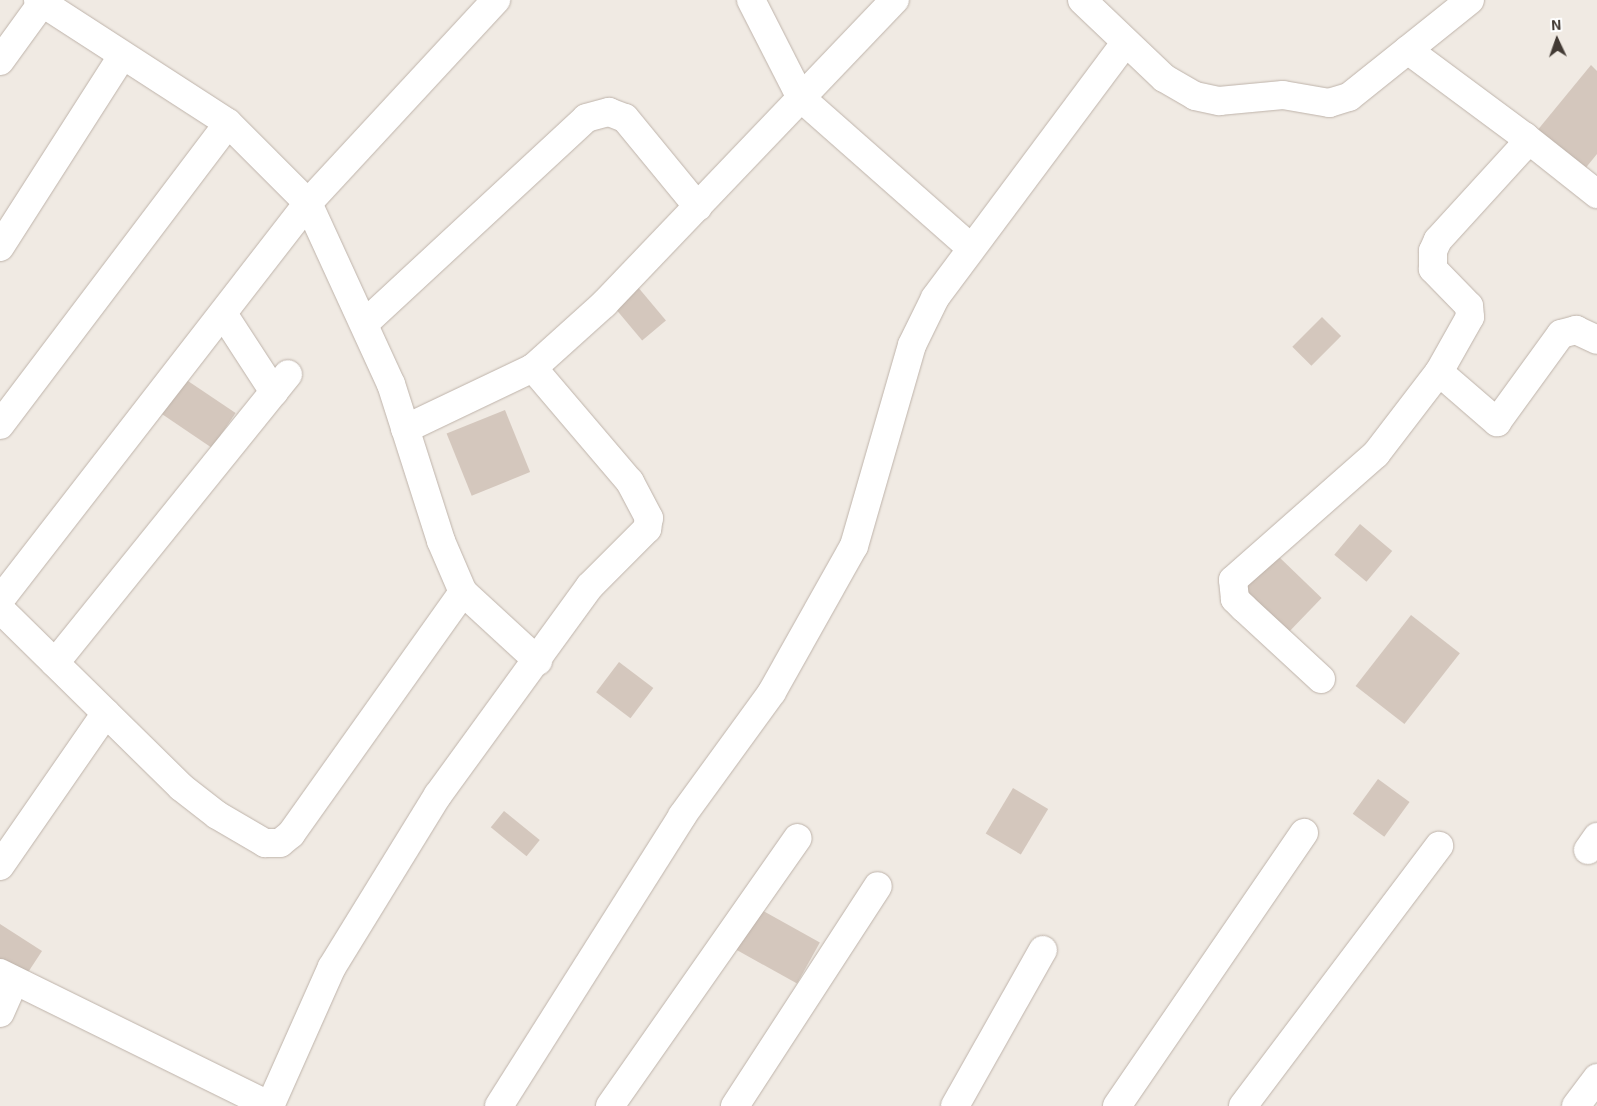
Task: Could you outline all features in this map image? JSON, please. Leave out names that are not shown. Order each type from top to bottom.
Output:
[{"type":"street","points":[[0,600],[224,315],[308,203],[496,0]]},
{"type":"street","points":[[752,0],[800,98],[970,246]]},
{"type":"street","points":[[405,429],[533,368],[604,304],[895,0]]},
{"type":"street","points":[[1082,0],[1124,44],[1164,78],[1195,96],[1219,101],[1282,95],[1340,101],[1470,0]]},
{"type":"street","points":[[0,60],[40,2],[121,58],[228,123],[308,203],[365,323],[405,429],[441,541],[463,592],[538,661]]},
{"type":"street","points":[[499,1106],[682,816],[772,692],[854,546],[912,345],[934,298],[970,246],[1124,44]]},
{"type":"street","points":[[1408,50],[1525,137],[1597,194]]},
{"type":"street","points":[[0,247],[121,58]]},
{"type":"street","points":[[365,323],[586,118],[609,112],[625,118],[698,207]]},
{"type":"street","points":[[0,425],[228,123]]},
{"type":"street","points":[[1321,679],[1235,599],[1233,580],[1376,454],[1439,372],[1470,317],[1469,306],[1433,269],[1433,251],[1438,240],[1521,149],[1525,137]]},
{"type":"street","points":[[55,662],[281,383],[224,315]]},
{"type":"street","points":[[1439,372],[1497,422],[1561,334],[1576,330],[1597,340]]},
{"type":"street","points":[[0,1013],[7,977],[270,1106],[314,1000],[364,910],[438,795],[538,661],[590,586],[646,529],[649,518],[630,482],[533,368]]},
{"type":"street","points":[[0,609],[106,713],[217,815],[265,843],[280,843],[291,834],[463,592]]},
{"type":"street","points":[[0,866],[106,713]]},
{"type":"street","points":[[1117,1106],[1304,833]]},
{"type":"street","points":[[610,1106],[798,838]]},
{"type":"street","points":[[1243,1106],[1439,846]]},
{"type":"street","points":[[735,1106],[878,886]]},
{"type":"street","points":[[955,1106],[1043,950]]},
{"type":"street","points":[[1576,1106],[1597,1078]]},
{"type":"building","points":[[1591,65],[1597,71],[1597,154],[1584,170],[1536,132]]},
{"type":"building","points":[[637,286],[666,320],[642,340],[613,306]]},
{"type":"building","points":[[1322,317],[1341,336],[1311,366],[1292,347]]},
{"type":"building","points":[[185,379],[236,413],[212,448],[162,414]]},
{"type":"building","points":[[505,410],[530,472],[472,496],[447,434]]},
{"type":"building","points":[[1360,524],[1392,551],[1366,582],[1334,555]]},
{"type":"building","points":[[1277,555],[1322,598],[1285,635],[1241,592]]},
{"type":"building","points":[[1411,615],[1460,653],[1404,724],[1356,686]]},
{"type":"building","points":[[619,662],[653,688],[630,718],[596,692]]},
{"type":"building","points":[[1378,779],[1410,802],[1384,837],[1353,814]]},
{"type":"building","points":[[1013,788],[1048,809],[1021,855],[986,833]]},
{"type":"building","points":[[504,811],[540,840],[527,856],[491,827]]},
{"type":"building","points":[[756,907],[820,942],[797,983],[733,948]]},
{"type":"building","points":[[0,924],[42,951],[23,980],[0,965]]}]
